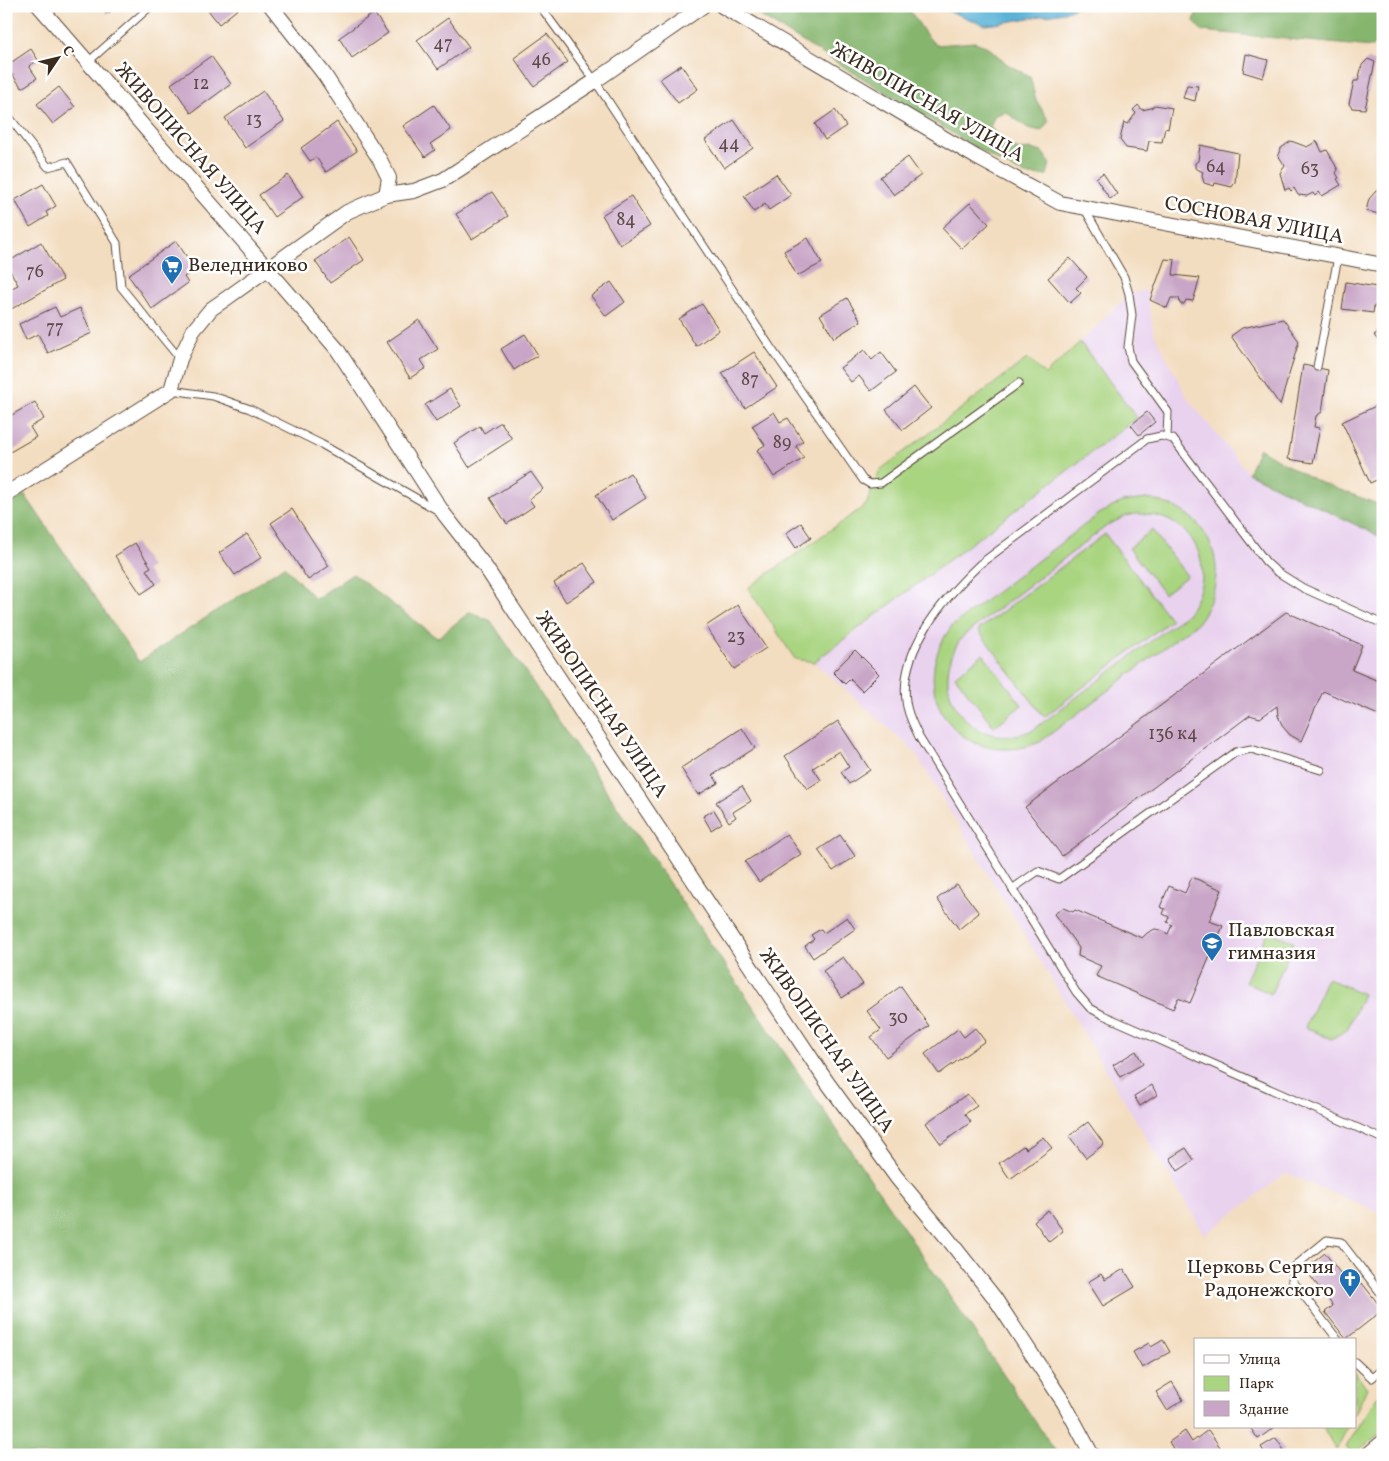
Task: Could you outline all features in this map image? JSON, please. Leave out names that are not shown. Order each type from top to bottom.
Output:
[{"type":"main road","points":[[1372,1455],[1383,1445]]},
{"type":"street","name":"ЖИВОПИСНАЯ УЛИЦА","points":[[39,6],[337,348],[444,514],[484,565],[827,1082],[897,1178],[994,1297],[1064,1403],[1092,1455]]},
{"type":"street","points":[[271,6],[324,74],[380,160],[389,178],[386,195]]},
{"type":"street","points":[[6,494],[170,390],[180,359],[193,331],[211,309],[347,212],[386,195],[414,191],[443,180],[595,81],[703,6]]},
{"type":"street","name":"ЖИВОПИСНАЯ УЛИЦА","points":[[722,6],[976,157],[1060,203],[1119,216]]},
{"type":"street","name":"СОСНОВАЯ УЛИЦА","points":[[1119,216],[1383,265]]},
{"type":"lane","points":[[88,62],[151,6]]},
{"type":"lane","points":[[540,6],[595,81],[770,348],[863,480],[870,484],[881,483],[1019,383]]},
{"type":"lane","points":[[6,113],[48,167],[67,162],[117,243],[121,287],[180,359]]},
{"type":"lane","points":[[1084,208],[1124,277],[1132,315],[1128,347],[1131,361],[1168,412],[1167,437]]},
{"type":"lane","points":[[1317,368],[1338,257]]},
{"type":"lane","points":[[170,390],[213,396],[250,409],[321,444],[444,514]]},
{"type":"lane","points":[[1383,624],[1303,588],[1276,571],[1266,562],[1181,448],[1173,439],[1161,436],[1147,439],[980,564],[962,581],[934,616],[910,659],[906,682],[906,701],[918,738],[1076,992],[1090,1008],[1102,1015],[1383,1138]]},
{"type":"lane","points":[[1012,889],[1038,871],[1059,879],[1236,752],[1251,748],[1321,770]]},
{"type":"lane","points":[[1336,1338],[1292,1280],[1294,1267],[1327,1240],[1342,1242],[1383,1296]]},
{"type":"lane","points":[[1356,1363],[1372,1378],[1383,1368]]},
{"type":"shaded area","name":"Павловская гимназия","points":[[1146,290],[1154,333],[1188,399],[1248,473],[1383,538],[1383,1214],[1286,1173],[1205,1235],[914,751],[814,662],[1137,418],[1080,342],[1129,294]]},
{"type":"green space","points":[[744,6],[906,6],[936,45],[975,42],[988,47],[1007,64],[1030,77],[1036,100],[1049,121],[1041,131],[1028,128],[1006,112],[995,115],[990,127],[1008,145],[1019,150],[1031,149],[1042,152],[1050,163],[1047,175],[1027,175],[998,161]]},
{"type":"green space","points":[[1198,6],[1383,6],[1383,32],[1381,39],[1372,47],[1202,31],[1194,21]]},
{"type":"green space","points":[[1080,342],[1137,418],[814,662],[795,659],[748,588],[866,505],[880,470],[1028,358],[1045,375]]},
{"type":"green space","points":[[1259,448],[1319,482],[1383,506],[1383,538],[1248,473]]},
{"type":"green space","points":[[25,495],[139,662],[284,566],[315,599],[353,574],[437,638],[470,612],[491,621],[1058,1455],[6,1455],[6,506]]},
{"type":"green space","points":[[1147,499],[1169,505],[1187,515],[1201,529],[1211,545],[1216,564],[1215,583],[1209,603],[1197,623],[1040,742],[1012,749],[986,747],[964,737],[948,721],[937,700],[933,676],[938,651],[952,626],[1099,514],[1122,502]],"holes":[[[1136,514],[1156,516],[1173,522],[1186,533],[1196,546],[1201,562],[1202,579],[1197,597],[1187,614],[1033,730],[1011,736],[990,734],[973,726],[959,713],[951,696],[948,677],[952,656],[963,636],[1108,525],[1126,516]]]},
{"type":"green space","points":[[1152,530],[1187,576],[1164,594],[1129,548]]},
{"type":"green space","points":[[1105,534],[1171,620],[1044,717],[978,630]]},
{"type":"green space","points":[[983,654],[1022,705],[994,727],[955,676]]},
{"type":"green space","points":[[1268,931],[1294,942],[1271,994],[1245,982]]},
{"type":"green space","points":[[1327,978],[1363,994],[1347,1030],[1331,1039],[1305,1027]]},
{"type":"green space","points":[[1356,1373],[1367,1388],[1356,1412]]},
{"type":"green space","points":[[1383,1393],[1383,1431],[1354,1454],[1346,1447],[1377,1397]]},
{"type":"green space","points":[[1324,1428],[1347,1428],[1336,1450]]},
{"type":"water","points":[[935,6],[1079,6],[1064,12],[985,25]]},
{"type":"building","points":[[102,6],[117,6],[107,14]]},
{"type":"building","points":[[205,6],[238,6],[239,8],[219,24]]},
{"type":"building","points":[[374,13],[388,33],[352,58],[339,38]]},
{"type":"building","points":[[448,18],[469,47],[438,69],[417,40]]},
{"type":"building","points":[[547,34],[568,62],[534,86],[514,58]]},
{"type":"building","points":[[31,49],[38,60],[29,66],[37,78],[22,88],[6,66]]},
{"type":"building","points":[[1246,54],[1268,60],[1263,78],[1243,72]]},
{"type":"building","points":[[211,56],[231,84],[191,113],[171,84]]},
{"type":"building","points":[[1368,59],[1375,62],[1365,109],[1352,108],[1349,104],[1354,81],[1358,81],[1362,65]]},
{"type":"building","points":[[681,65],[698,89],[678,103],[660,79]]},
{"type":"building","points":[[1187,85],[1198,86],[1195,101],[1183,98]]},
{"type":"building","points":[[59,87],[75,107],[53,124],[37,104]]},
{"type":"building","points":[[263,91],[284,121],[245,148],[225,118]]},
{"type":"building","points":[[434,105],[451,130],[430,144],[435,150],[425,157],[403,126]]},
{"type":"building","points":[[1138,105],[1142,110],[1155,105],[1172,108],[1168,129],[1165,128],[1162,142],[1149,141],[1147,151],[1126,148],[1120,140],[1124,122],[1128,124],[1136,113],[1133,110]]},
{"type":"building","points":[[835,110],[846,126],[825,140],[815,124]]},
{"type":"building","points":[[734,120],[753,148],[724,168],[705,140]]},
{"type":"building","points":[[337,122],[357,151],[326,172],[316,157],[310,161],[301,148]]},
{"type":"building","points":[[1291,141],[1307,147],[1317,141],[1322,152],[1327,150],[1338,170],[1336,173],[1339,178],[1337,179],[1341,185],[1322,196],[1319,192],[1315,196],[1313,193],[1307,196],[1298,195],[1294,188],[1291,191],[1289,188],[1285,190],[1280,173],[1285,166],[1278,155],[1281,148]]},
{"type":"building","points":[[1200,145],[1238,153],[1235,182],[1232,187],[1215,183],[1214,186],[1204,183],[1203,172],[1195,168]]},
{"type":"building","points":[[908,157],[921,175],[894,195],[880,177]]},
{"type":"building","points":[[1103,173],[1117,194],[1110,199],[1096,178]]},
{"type":"building","points":[[776,174],[791,195],[769,210],[765,204],[754,212],[744,196]]},
{"type":"building","points":[[288,175],[303,197],[274,217],[259,195]]},
{"type":"building","points":[[43,184],[56,206],[46,212],[48,216],[30,227],[15,200]]},
{"type":"building","points":[[1383,189],[1383,209],[1381,209],[1379,214],[1366,211],[1369,199],[1376,191]]},
{"type":"building","points":[[492,192],[508,216],[472,239],[456,214]]},
{"type":"building","points":[[631,196],[650,226],[620,245],[602,215]]},
{"type":"building","points":[[970,203],[989,224],[962,249],[942,228]]},
{"type":"building","points":[[349,237],[364,260],[330,283],[315,261]]},
{"type":"building","points":[[808,238],[822,263],[797,276],[784,251]]},
{"type":"building","points":[[176,241],[195,269],[184,277],[188,283],[152,309],[128,275]]},
{"type":"building","points":[[41,242],[63,280],[6,312],[6,291],[18,285],[6,263]]},
{"type":"building","points":[[1070,258],[1087,277],[1076,288],[1081,293],[1070,303],[1048,278]]},
{"type":"building","points":[[1165,259],[1175,260],[1173,275],[1200,278],[1193,301],[1186,300],[1184,304],[1180,304],[1179,298],[1171,298],[1167,308],[1150,300]]},
{"type":"building","points":[[611,282],[625,302],[606,316],[591,296]]},
{"type":"building","points":[[1346,282],[1383,288],[1383,308],[1374,306],[1373,313],[1342,309]]},
{"type":"building","points":[[847,298],[861,321],[834,338],[820,315]]},
{"type":"building","points":[[702,304],[719,330],[696,346],[679,319]]},
{"type":"building","points":[[55,307],[60,317],[80,308],[92,333],[48,353],[38,334],[26,340],[19,324]]},
{"type":"building","points":[[1283,319],[1299,341],[1280,405],[1231,336],[1242,328]]},
{"type":"building","points":[[419,320],[438,349],[421,360],[426,368],[410,378],[387,342]]},
{"type":"building","points":[[1383,329],[1383,347],[1374,335]]},
{"type":"building","points":[[525,334],[538,355],[514,370],[501,349]]},
{"type":"building","points":[[864,350],[872,360],[881,352],[896,372],[871,391],[859,376],[851,382],[840,368]]},
{"type":"building","points":[[754,352],[777,387],[745,408],[722,373]]},
{"type":"building","points":[[1303,365],[1328,370],[1322,412],[1316,416],[1314,427],[1320,428],[1313,463],[1288,459]]},
{"type":"building","points":[[914,387],[931,408],[903,430],[886,410]]},
{"type":"building","points":[[450,389],[461,406],[436,422],[425,405]]},
{"type":"building","points":[[35,402],[44,419],[30,427],[36,437],[10,452],[6,445],[6,418]]},
{"type":"building","points":[[1380,404],[1383,410],[1383,477],[1370,483],[1342,422]]},
{"type":"building","points":[[774,412],[780,422],[788,418],[803,441],[796,446],[804,458],[774,477],[757,450],[765,445],[752,426]]},
{"type":"building","points":[[1147,412],[1155,422],[1139,435],[1131,425]]},
{"type":"building","points":[[501,422],[512,439],[469,467],[454,443],[480,426],[484,433]]},
{"type":"building","points":[[531,472],[543,489],[529,499],[534,506],[507,524],[490,498]]},
{"type":"building","points":[[630,473],[646,498],[612,520],[596,495]]},
{"type":"building","points":[[292,509],[329,566],[308,580],[271,523]]},
{"type":"building","points":[[801,523],[811,538],[796,548],[786,533]]},
{"type":"building","points":[[247,534],[262,557],[235,575],[219,553]]},
{"type":"building","points":[[135,543],[151,567],[146,570],[156,584],[141,594],[115,556]]},
{"type":"building","points":[[584,563],[597,582],[566,602],[554,583]]},
{"type":"building","points":[[738,605],[766,648],[734,669],[706,626]]},
{"type":"building","points":[[1286,612],[1362,645],[1352,670],[1383,683],[1383,717],[1323,691],[1301,741],[1290,735],[1283,727],[1278,716],[1277,706],[1260,718],[1250,715],[1062,856],[1025,807]]},
{"type":"building","points":[[855,650],[879,674],[862,691],[850,679],[845,684],[833,672]]},
{"type":"building","points":[[838,721],[870,770],[849,784],[841,772],[849,767],[839,751],[813,768],[821,780],[807,789],[785,756]]},
{"type":"building","points":[[742,728],[755,748],[713,775],[718,783],[698,795],[681,768]]},
{"type":"building","points":[[742,786],[751,801],[733,812],[736,817],[729,822],[716,802]]},
{"type":"building","points":[[714,810],[722,823],[711,830],[703,816]]},
{"type":"building","points":[[787,834],[801,854],[759,882],[745,862]]},
{"type":"building","points":[[840,835],[855,856],[833,871],[818,850]]},
{"type":"building","points":[[1192,877],[1222,890],[1209,921],[1223,926],[1190,1003],[1178,998],[1173,1009],[1096,976],[1101,966],[1078,956],[1079,948],[1054,914],[1063,908],[1073,912],[1075,910],[1142,938],[1155,929],[1168,934],[1172,925],[1167,922],[1169,917],[1163,914],[1165,909],[1160,907],[1169,886],[1185,893]]},
{"type":"building","points":[[957,884],[979,913],[959,929],[937,899]]},
{"type":"building","points":[[847,917],[855,929],[813,958],[805,946],[814,939],[811,935],[821,929],[824,933]]},
{"type":"building","points":[[843,957],[863,984],[842,998],[823,971]]},
{"type":"building","points":[[901,986],[929,1026],[886,1057],[871,1037],[881,1030],[867,1011]]},
{"type":"building","points":[[975,1028],[985,1041],[939,1074],[925,1054],[958,1029],[964,1037]]},
{"type":"building","points":[[1382,1030],[1383,1053],[1380,1042]]},
{"type":"building","points":[[1136,1051],[1143,1064],[1120,1077],[1113,1065]]},
{"type":"building","points":[[1152,1085],[1157,1095],[1140,1106],[1134,1096]]},
{"type":"building","points":[[967,1094],[977,1106],[965,1114],[971,1122],[941,1144],[926,1123]]},
{"type":"building","points":[[1088,1122],[1104,1144],[1086,1158],[1069,1136]]},
{"type":"building","points":[[1043,1137],[1052,1148],[1010,1179],[999,1163],[1023,1146],[1026,1149]]},
{"type":"building","points":[[1186,1148],[1194,1160],[1178,1171],[1170,1158]]},
{"type":"building","points":[[1048,1210],[1063,1231],[1049,1242],[1034,1221]]},
{"type":"building","name":"Церковь Сергия Радонежского","points":[[1325,1253],[1353,1290],[1362,1283],[1383,1310],[1345,1338],[1325,1312],[1333,1306],[1305,1269]]},
{"type":"building","points":[[1124,1269],[1135,1287],[1103,1306],[1088,1282],[1101,1274],[1105,1280]]},
{"type":"building","points":[[1163,1340],[1170,1352],[1142,1368],[1133,1352],[1149,1343],[1151,1347]]},
{"type":"building","points":[[1172,1382],[1183,1400],[1167,1410],[1156,1392]]},
{"type":"building","points":[[1251,1428],[1274,1428],[1258,1439]]},
{"type":"building","points":[[1208,1430],[1220,1447],[1215,1450],[1218,1455],[1177,1455],[1169,1442],[1185,1431],[1192,1442]]},
{"type":"building","points":[[1276,1438],[1284,1450],[1277,1455],[1266,1455],[1261,1447]]},
{"type":"place","name":"Веледниково","points":[[172,285]]},
{"type":"place","name":"Павловская гимназия","points":[[1212,962]]},
{"type":"place","name":"Церковь Сергия Радонежского","points":[[1350,1298]]}]
